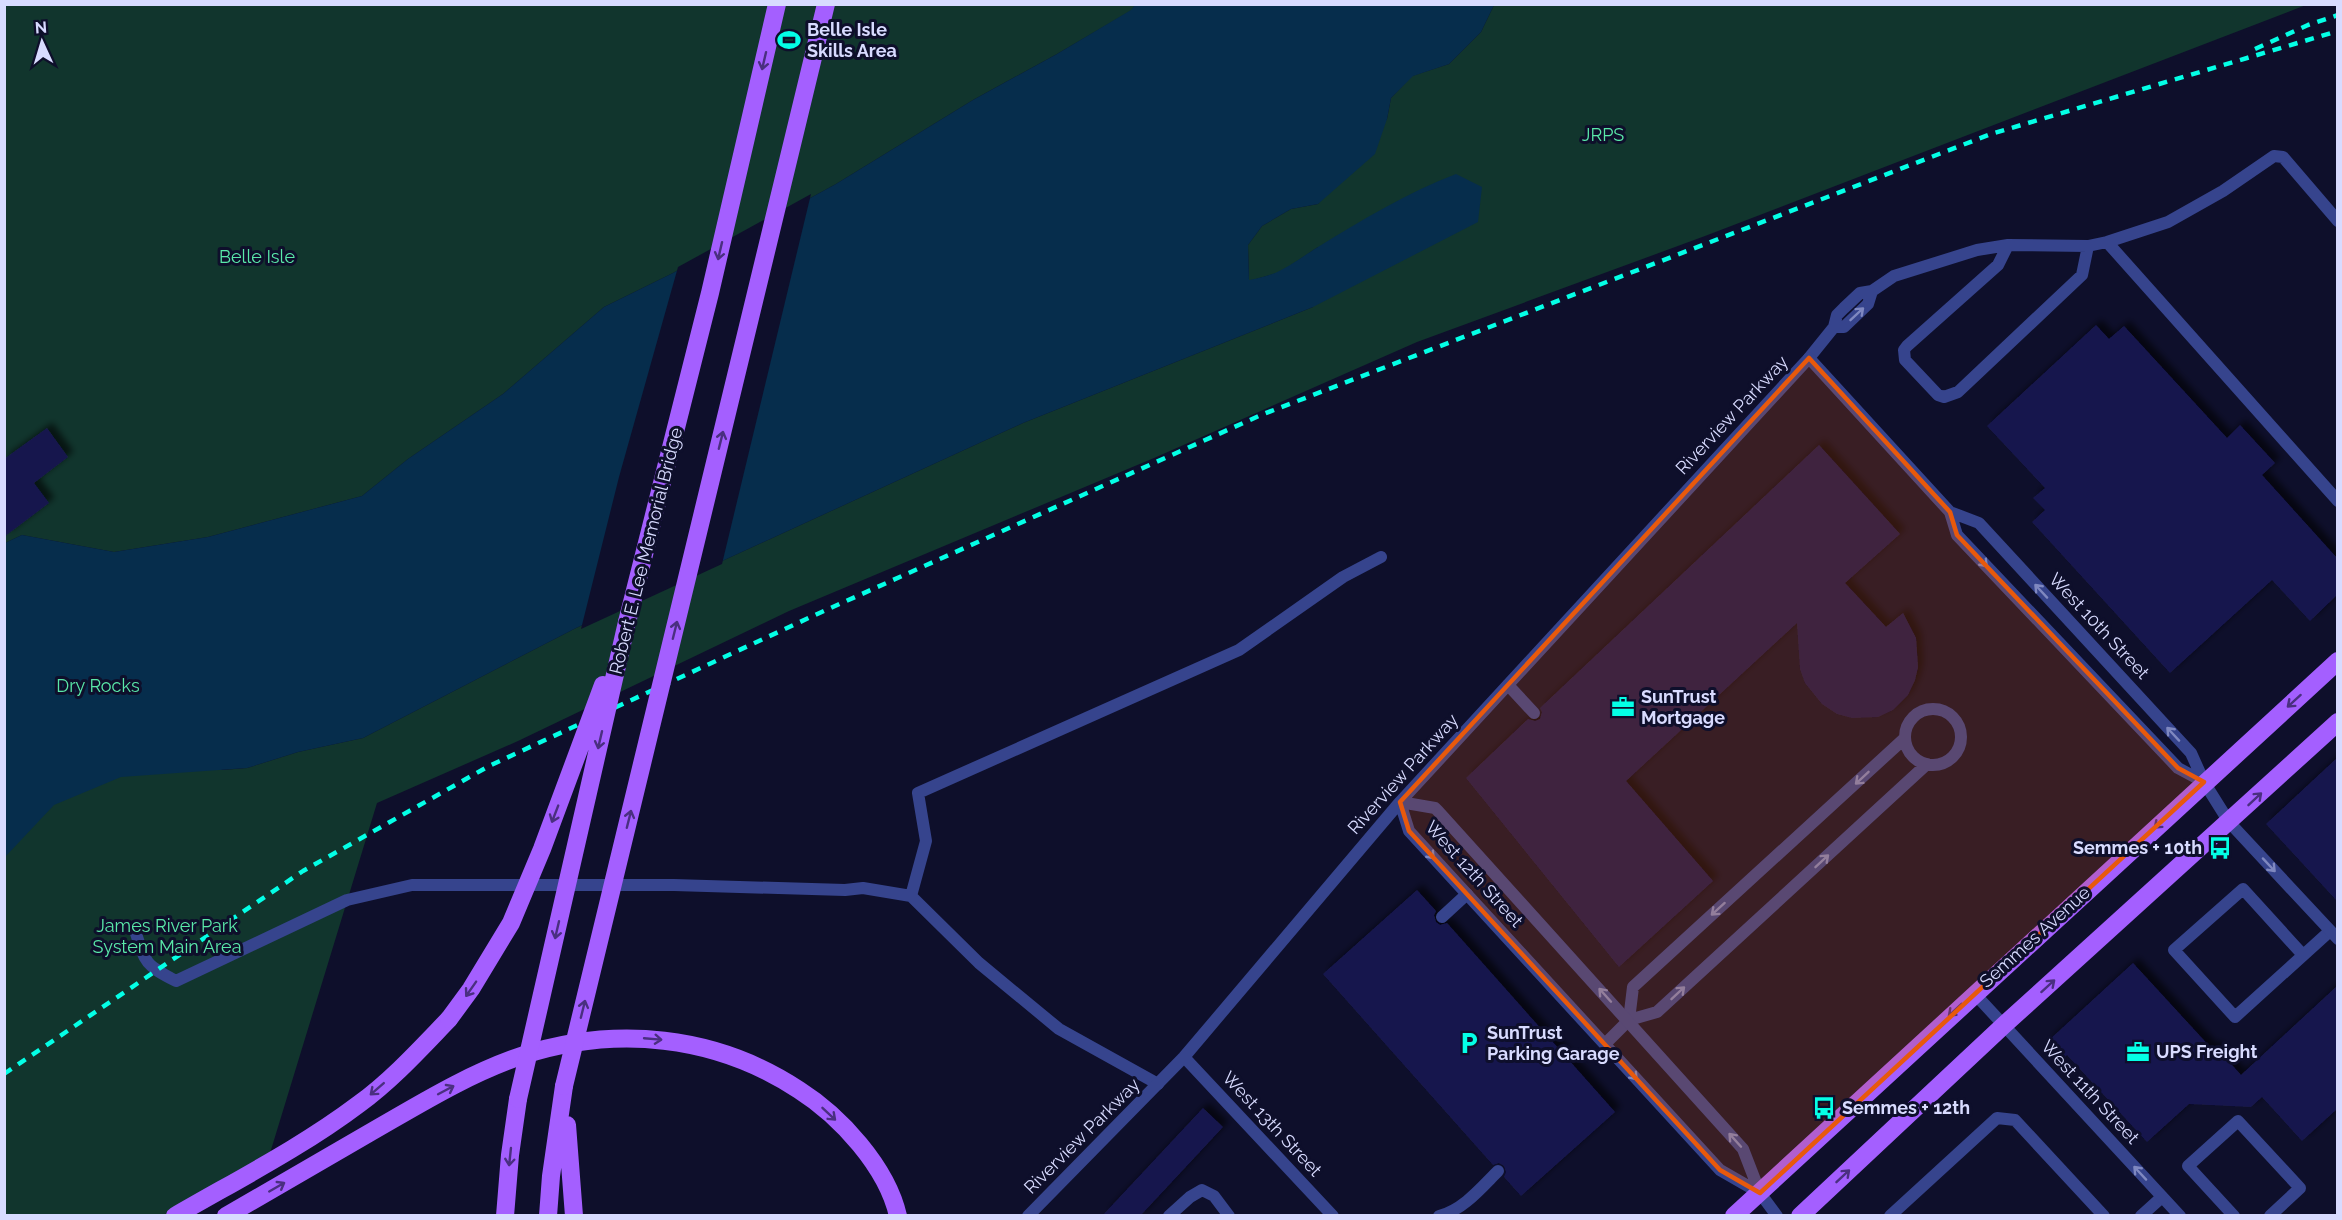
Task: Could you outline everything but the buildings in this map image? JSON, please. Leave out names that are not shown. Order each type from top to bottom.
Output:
[{"type":"main road","name":"Robert E. Lee Memorial Bridge","points":[[505,1215],[518,1099],[627,622],[710,293],[777,4]]},
{"type":"main road","points":[[548,1215],[550,1176],[564,1086],[826,4]]},
{"type":"main road","points":[[175,1215],[311,1137],[361,1103],[413,1058],[449,1019],[471,989],[511,923],[542,849],[627,622]]},
{"type":"main road","name":"Semmes Avenue","points":[[1734,1215],[2337,661]]},
{"type":"main road","points":[[1800,1215],[2004,1025],[2337,722]]},
{"type":"main road","points":[[226,1215],[446,1089],[487,1070],[522,1056],[560,1046],[609,1039],[641,1038],[695,1045],[733,1056],[764,1069],[808,1096],[845,1130],[878,1168],[898,1215]]},
{"type":"main road","points":[[564,1086],[574,1215]]},
{"type":"street","name":"Riverview Parkway","points":[[1028,1215],[1184,1057],[1400,802],[1809,358],[1834,327],[1837,315],[1860,293],[1872,291],[1894,276],[1977,250],[2008,245],[2088,246],[2168,222],[2223,191],[2274,156],[2283,158],[2337,221]]},
{"type":"street","points":[[2107,242],[2337,501]]},
{"type":"street","points":[[2008,245],[1998,265],[1904,350],[1905,360],[1938,395],[1944,397],[1958,392],[2082,275],[2088,246]]},
{"type":"street","name":"West 10th Street","points":[[1809,358],[1950,512],[1957,535],[2178,768],[2204,782]]},
{"type":"street","name":"West 10th Street","points":[[1950,512],[1979,523],[2192,753],[2204,782],[2229,822],[2334,935]]},
{"type":"street","points":[[911,896],[926,841],[918,793],[1239,650],[1343,577],[1381,557]]},
{"type":"street","points":[[1508,685],[1534,713]]},
{"type":"street","points":[[1940,710],[1955,720],[1961,736],[1956,753],[1941,764],[1927,764],[1914,757],[1908,750],[1905,738],[1909,723],[1923,711],[1940,710]]},
{"type":"street","points":[[1629,1020],[1633,987],[1905,738]]},
{"type":"street","points":[[1605,1044],[1629,1020],[1657,1012],[1927,764]]},
{"type":"street","name":"West 12th Street","points":[[1760,1192],[1720,1170],[1409,831],[1400,802],[1435,808],[1629,1020],[1743,1149],[1760,1192],[1777,1215]]},
{"type":"street","points":[[135,930],[144,958],[155,972],[176,981],[347,900],[412,885],[674,885],[845,890],[863,888],[911,896],[979,963],[1059,1029],[1158,1084]]},
{"type":"street","points":[[2303,955],[2243,889],[2175,950],[2235,1017],[2303,955],[2334,935]]},
{"type":"street","points":[[1442,917],[1467,894]]},
{"type":"street","name":"West 11th Street","points":[[1974,993],[2180,1215]]},
{"type":"street","name":"West 13th Street","points":[[1184,1057],[1333,1215]]},
{"type":"street","points":[[1890,1215],[1997,1118],[2015,1120],[2104,1215]]},
{"type":"street","points":[[2234,1215],[2188,1166],[2238,1121],[2300,1188],[2270,1215]]},
{"type":"street","points":[[1439,1215],[1448,1214],[1464,1204],[1498,1171]]},
{"type":"street","points":[[1169,1215],[1202,1190],[1214,1196],[1229,1215]]},
{"type":"street","points":[[2141,1215],[2162,1197]]},
{"type":"highlighted area","points":[[1809,358],[1950,512],[1957,535],[2178,768],[2204,782],[1760,1193],[1720,1170],[1409,831],[1400,802]]},
{"type":"green space","name":"Belle Isle","points":[[5,5],[1135,5],[1132,10],[973,100],[836,184],[673,273],[604,307],[503,394],[408,459],[362,496],[208,537],[114,552],[22,535],[5,543]]},
{"type":"green space","points":[[1494,5],[2306,5],[1705,236],[1417,342],[1154,458],[789,611],[518,741],[377,803],[267,1163],[175,1215],[5,1215],[4,568],[222,770],[247,768],[298,752],[363,738],[576,628],[1023,423],[1313,307],[1318,247],[1281,272],[1249,281],[1248,245],[1262,226],[1291,209],[1318,204],[1387,119],[1391,98],[1412,76],[1449,64],[1481,32]]},
{"type":"water","points":[[1135,5],[1494,5],[1481,32],[1449,64],[1413,76],[1391,98],[1387,119],[1375,154],[1318,204],[1291,209],[1262,226],[1248,245],[1249,280],[1278,272],[1386,207],[1456,174],[1482,187],[1478,222],[1313,307],[1023,423],[576,628],[363,738],[298,752],[247,768],[121,777],[54,805],[5,857],[5,543],[22,535],[114,552],[208,537],[362,496],[408,459],[503,394],[604,307],[673,273],[836,184],[973,100],[1131,10]]},
{"type":"pier","points":[[811,194],[722,564],[581,629],[619,477],[678,267]]},
{"type":"railway","points":[[2255,49],[2308,25],[2338,15]]},
{"type":"railway","points":[[4,1074],[303,871],[489,766],[815,615],[1261,415],[1991,134],[2338,31]]},
{"type":"place","name":"Belle Isle Skills Area","points":[[789,40]]},
{"type":"place","name":"SunTrust Mortgage","points":[[1623,707]]},
{"type":"place","name":"Semmes + 10th","points":[[2220,848]]},
{"type":"place","name":"SunTrust Parking Garage","points":[[1469,1043]]},
{"type":"place","name":"UPS Freight","points":[[2138,1052]]},
{"type":"place","name":"Semmes + 12th","points":[[1824,1108]]},
{"type":"park label","name":"JRPS","points":[[1603,135]]},
{"type":"park label","name":"Dry Rocks","points":[[98,686]]},
{"type":"park label","name":"James River Park System Main Area","points":[[167,936]]}]
